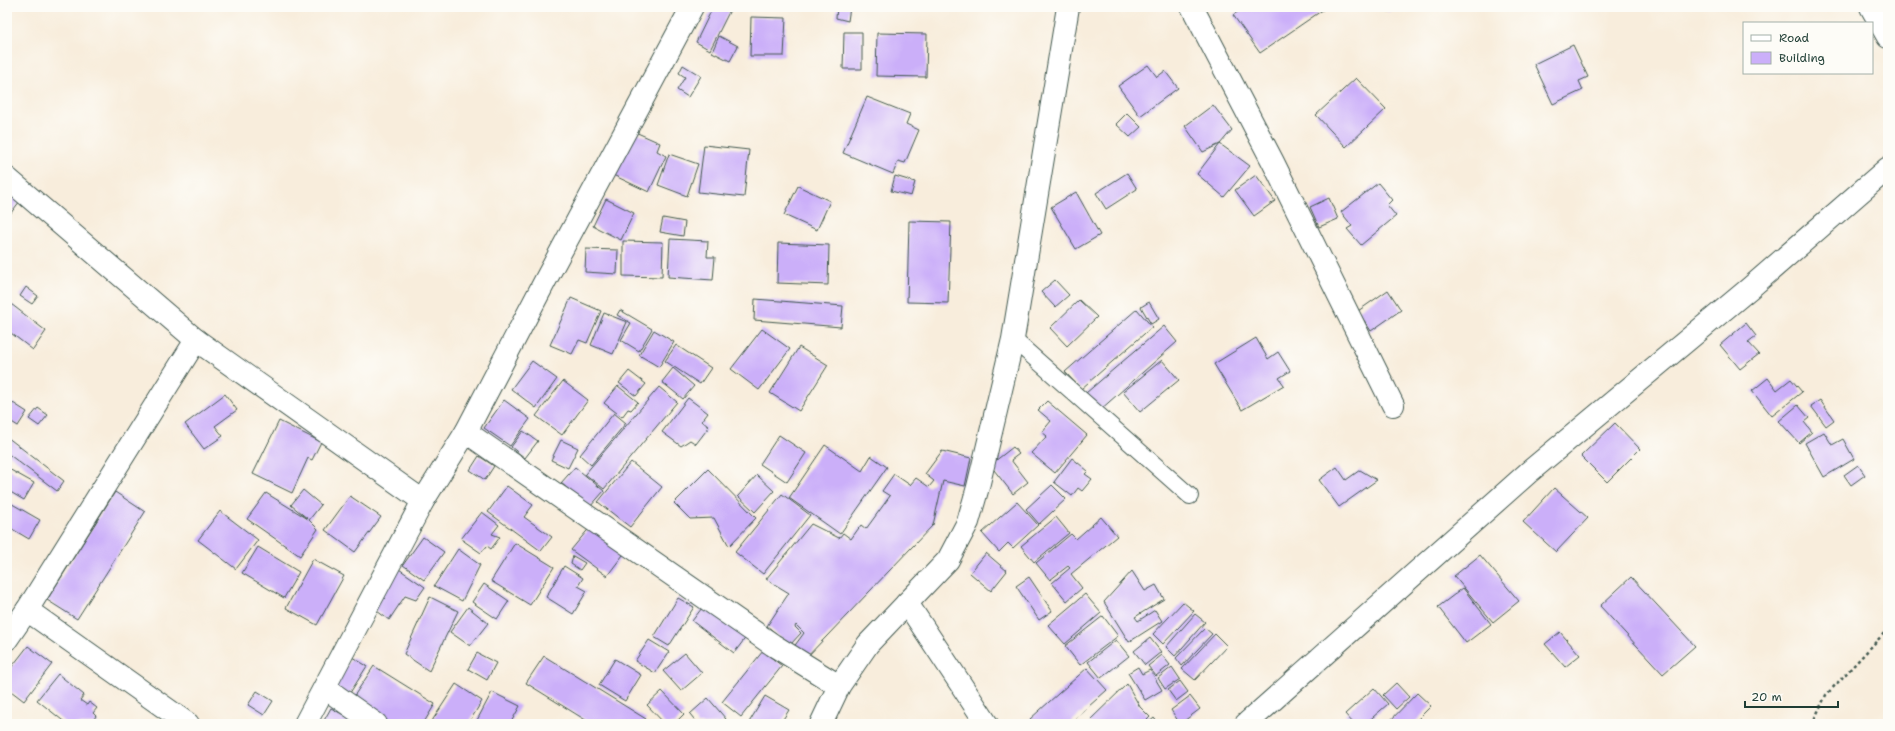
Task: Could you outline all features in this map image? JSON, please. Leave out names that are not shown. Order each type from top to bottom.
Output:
[{"type":"street","points":[[305,724],[423,501],[466,432],[544,280],[692,7]]},
{"type":"street","points":[[821,724],[839,686],[868,644],[948,560],[968,522],[978,487],[1013,339],[1068,7]]},
{"type":"street","points":[[1192,7],[1274,162],[1393,405]]},
{"type":"street","points":[[1871,7],[1888,37]]},
{"type":"street","points":[[1246,724],[1529,472],[1750,288],[1888,168]]},
{"type":"street","points":[[7,178],[196,340],[423,501]]},
{"type":"street","points":[[8,633],[27,610],[196,340]]},
{"type":"street","points":[[466,432],[773,645],[839,686]]},
{"type":"street","points":[[907,603],[987,724]]},
{"type":"street","points":[[27,610],[188,724]]},
{"type":"street","points":[[325,688],[376,724]]},
{"type":"lane","points":[[1013,339],[1190,496]]},
{"type":"path","points":[[1812,724],[1826,695],[1888,629]]},
{"type":"building","points":[[713,7],[731,8],[710,50],[696,42]]},
{"type":"building","points":[[837,7],[850,7],[848,21],[836,18]]},
{"type":"building","points":[[1245,7],[1327,7],[1260,53],[1233,15]]},
{"type":"building","points":[[1385,7],[1395,7],[1388,12]]},
{"type":"building","points":[[751,17],[786,18],[784,56],[750,56]]},
{"type":"building","points":[[844,32],[862,32],[862,69],[843,69]]},
{"type":"building","points":[[877,33],[927,34],[926,77],[876,76]]},
{"type":"building","points":[[719,36],[738,46],[730,61],[712,52]]},
{"type":"building","points":[[1573,45],[1588,77],[1579,81],[1583,90],[1553,104],[1534,64]]},
{"type":"building","points":[[683,65],[701,76],[688,97],[677,90],[685,77],[679,73]]},
{"type":"building","points":[[1148,65],[1157,77],[1165,71],[1178,88],[1140,116],[1118,86]]},
{"type":"building","points":[[1356,78],[1386,109],[1346,147],[1316,115]]},
{"type":"building","points":[[867,97],[910,114],[906,124],[919,130],[905,163],[898,161],[893,174],[843,153]]},
{"type":"building","points":[[1213,105],[1232,130],[1220,144],[1203,152],[1185,126]]},
{"type":"building","points":[[1127,113],[1141,127],[1130,137],[1116,124]]},
{"type":"building","points":[[633,131],[660,143],[657,151],[666,156],[649,192],[613,175]]},
{"type":"building","points":[[1220,144],[1250,166],[1224,197],[1197,174]]},
{"type":"building","points":[[704,145],[749,150],[744,197],[698,192]]},
{"type":"building","points":[[669,154],[698,164],[687,196],[658,185]]},
{"type":"building","points":[[1127,173],[1137,189],[1106,209],[1096,193]]},
{"type":"building","points":[[1256,175],[1275,201],[1254,216],[1235,190]]},
{"type":"building","points":[[895,176],[915,182],[911,196],[891,191]]},
{"type":"building","points":[[1378,183],[1392,200],[1387,205],[1396,216],[1361,245],[1347,229],[1352,226],[1341,212]]},
{"type":"building","points":[[798,186],[830,201],[817,230],[784,215]]},
{"type":"building","points":[[7,192],[20,201],[7,218]]},
{"type":"building","points":[[1076,192],[1100,235],[1076,249],[1051,207]]},
{"type":"building","points":[[1329,198],[1338,219],[1319,227],[1310,207]]},
{"type":"building","points":[[606,199],[634,213],[621,240],[593,226]]},
{"type":"building","points":[[663,218],[685,222],[683,236],[660,232]]},
{"type":"building","points":[[909,221],[951,222],[948,303],[907,302]]},
{"type":"building","points":[[670,239],[708,241],[707,257],[715,257],[713,280],[668,277]]},
{"type":"building","points":[[623,241],[663,242],[662,277],[623,276]]},
{"type":"building","points":[[778,243],[829,245],[828,285],[777,283]]},
{"type":"building","points":[[586,249],[618,250],[617,274],[585,272]]},
{"type":"building","points":[[1055,280],[1069,295],[1055,307],[1041,292]]},
{"type":"building","points":[[26,287],[38,296],[32,304],[20,296]]},
{"type":"building","points":[[1388,290],[1401,310],[1371,331],[1358,311]]},
{"type":"building","points":[[571,298],[601,311],[587,343],[579,340],[572,354],[550,345]]},
{"type":"building","points":[[755,299],[843,306],[841,327],[754,320]]},
{"type":"building","points":[[1079,300],[1097,317],[1067,346],[1050,328]]},
{"type":"building","points":[[1149,302],[1159,319],[1151,324],[1141,307]]},
{"type":"building","points":[[11,304],[46,331],[33,350],[7,330],[7,309]]},
{"type":"building","points":[[1137,309],[1152,327],[1081,389],[1065,372]]},
{"type":"building","points":[[620,310],[652,329],[639,351],[621,340],[631,323],[617,315]]},
{"type":"building","points":[[604,313],[627,322],[613,354],[591,345]]},
{"type":"building","points":[[1746,323],[1756,336],[1748,342],[1759,354],[1740,369],[1720,345]]},
{"type":"building","points":[[1164,326],[1177,342],[1100,410],[1086,393]]},
{"type":"building","points":[[762,329],[790,349],[759,390],[731,369]]},
{"type":"building","points":[[654,330],[674,342],[659,367],[639,355]]},
{"type":"building","points":[[1256,338],[1268,359],[1278,352],[1290,371],[1279,378],[1284,385],[1242,410],[1214,364]]},
{"type":"building","points":[[676,345],[711,368],[700,384],[665,361]]},
{"type":"building","points":[[799,347],[828,365],[799,411],[770,393]]},
{"type":"building","points":[[1162,360],[1179,380],[1140,412],[1123,392]]},
{"type":"building","points":[[532,361],[557,379],[536,408],[511,389]]},
{"type":"building","points":[[673,368],[694,386],[683,399],[662,382]]},
{"type":"building","points":[[629,371],[646,384],[636,396],[619,383]]},
{"type":"building","points":[[1768,378],[1777,390],[1791,379],[1802,392],[1772,416],[1752,391]]},
{"type":"building","points":[[563,381],[588,400],[562,435],[536,416]]},
{"type":"building","points":[[618,386],[638,402],[631,410],[628,409],[622,417],[604,403]]},
{"type":"building","points":[[659,387],[677,402],[604,489],[585,474]]},
{"type":"building","points":[[225,394],[237,410],[215,426],[223,436],[204,449],[185,424]]},
{"type":"building","points":[[688,398],[708,413],[702,421],[709,427],[696,444],[690,440],[681,446],[662,432]]},
{"type":"building","points":[[504,400],[530,419],[510,446],[484,428]]},
{"type":"building","points":[[1820,400],[1834,420],[1826,426],[1811,406]]},
{"type":"building","points":[[1047,401],[1087,435],[1055,473],[1031,453],[1047,436],[1042,432],[1051,421],[1038,410]]},
{"type":"building","points":[[13,403],[27,412],[18,426],[7,419],[7,413]]},
{"type":"building","points":[[1798,405],[1809,418],[1804,422],[1812,432],[1799,443],[1779,421]]},
{"type":"building","points":[[38,408],[48,415],[39,426],[29,419]]},
{"type":"building","points":[[614,413],[626,423],[591,465],[580,455]]},
{"type":"building","points":[[279,421],[321,442],[312,460],[308,458],[292,493],[253,474]]},
{"type":"building","points":[[1615,423],[1640,449],[1607,482],[1581,456]]},
{"type":"building","points":[[523,431],[538,441],[525,458],[511,447]]},
{"type":"building","points":[[1824,432],[1832,445],[1843,439],[1854,459],[1824,477],[1805,443]]},
{"type":"building","points":[[779,435],[806,453],[787,482],[760,464]]},
{"type":"building","points":[[7,437],[64,481],[57,491],[7,453]]},
{"type":"building","points":[[561,440],[578,448],[568,468],[551,460]]},
{"type":"building","points":[[825,445],[862,471],[871,456],[887,467],[840,534],[789,498]]},
{"type":"building","points":[[1013,447],[1019,454],[1011,460],[1028,482],[1013,494],[990,465]]},
{"type":"building","points":[[942,451],[971,458],[965,486],[943,481],[933,525],[805,659],[793,648],[804,633],[796,625],[795,627],[801,633],[790,645],[767,626],[789,593],[766,579],[811,524],[839,538],[843,533],[851,539],[861,525],[866,529],[890,496],[882,491],[894,474],[910,485],[916,478],[929,487],[934,481],[925,474]]},
{"type":"building","points":[[479,456],[494,466],[485,480],[470,470]]},
{"type":"building","points":[[1072,458],[1088,471],[1085,474],[1092,479],[1082,491],[1078,488],[1072,496],[1054,482]]},
{"type":"building","points":[[631,462],[662,487],[630,527],[598,502]]},
{"type":"building","points":[[1858,465],[1865,475],[1851,485],[1844,475]]},
{"type":"building","points":[[575,467],[604,491],[590,507],[561,483]]},
{"type":"building","points":[[1337,467],[1346,480],[1360,470],[1377,480],[1339,507],[1319,480]]},
{"type":"building","points":[[7,468],[34,483],[24,500],[7,490]]},
{"type":"building","points":[[708,469],[756,518],[729,546],[714,518],[690,519],[674,503]]},
{"type":"building","points":[[757,475],[774,491],[755,512],[738,496]]},
{"type":"building","points":[[1052,485],[1066,499],[1039,524],[1026,509]]},
{"type":"building","points":[[507,486],[533,505],[524,517],[552,537],[541,551],[488,512]]},
{"type":"building","points":[[1554,488],[1588,518],[1556,552],[1523,522]]},
{"type":"building","points":[[303,490],[321,505],[309,520],[318,529],[300,556],[247,519],[266,493],[308,519],[291,505]]},
{"type":"building","points":[[115,492],[145,512],[77,619],[47,600]]},
{"type":"building","points":[[782,494],[810,515],[763,574],[735,552]]},
{"type":"building","points":[[350,496],[381,517],[355,552],[325,530]]},
{"type":"building","points":[[7,501],[40,520],[29,539],[7,526]]},
{"type":"building","points":[[1017,502],[1038,525],[1013,548],[1008,543],[999,552],[982,533]]},
{"type":"building","points":[[220,511],[258,540],[236,569],[198,540]]},
{"type":"building","points":[[482,512],[499,525],[492,534],[500,537],[491,549],[487,546],[481,553],[461,539]]},
{"type":"building","points":[[1056,517],[1069,533],[1034,562],[1021,546]]},
{"type":"building","points":[[1101,517],[1117,536],[1071,574],[1082,588],[1067,601],[1052,583],[1070,568],[1068,566],[1050,580],[1036,563],[1071,534],[1076,539]]},
{"type":"building","points":[[591,526],[626,551],[607,576],[571,550]]},
{"type":"building","points":[[423,537],[444,552],[424,580],[403,565]]},
{"type":"building","points":[[515,543],[554,567],[530,605],[491,581]]},
{"type":"building","points":[[258,547],[299,572],[284,598],[242,573]]},
{"type":"building","points":[[458,549],[480,565],[462,601],[434,586]]},
{"type":"building","points":[[986,553],[1007,571],[991,591],[970,573]]},
{"type":"building","points":[[1480,555],[1519,601],[1493,622],[1454,576]]},
{"type":"building","points":[[573,556],[585,563],[580,570],[571,564]]},
{"type":"building","points":[[313,559],[344,576],[317,625],[286,608]]},
{"type":"building","points":[[564,566],[583,578],[578,586],[587,591],[573,614],[546,597]]},
{"type":"building","points":[[396,567],[425,587],[416,600],[405,596],[389,620],[373,608]]},
{"type":"building","points":[[1132,571],[1145,591],[1156,585],[1164,599],[1135,617],[1138,621],[1155,610],[1162,621],[1129,642],[1104,602]]},
{"type":"building","points":[[1029,577],[1052,611],[1039,620],[1016,586]]},
{"type":"building","points":[[1631,577],[1695,646],[1663,674],[1600,606]]},
{"type":"building","points":[[484,584],[509,601],[497,619],[472,602]]},
{"type":"building","points":[[1463,588],[1491,624],[1466,643],[1438,607]]},
{"type":"building","points":[[1085,594],[1101,613],[1065,644],[1048,625]]},
{"type":"building","points":[[430,597],[458,611],[429,671],[404,654]]},
{"type":"building","points":[[678,598],[694,607],[669,646],[654,637]]},
{"type":"building","points":[[1183,602],[1194,611],[1163,644],[1153,634]]},
{"type":"building","points":[[705,604],[747,636],[734,653],[692,621]]},
{"type":"building","points":[[468,607],[488,623],[470,646],[450,632]]},
{"type":"building","points":[[1195,614],[1205,622],[1175,656],[1166,647]]},
{"type":"building","points":[[1103,616],[1118,636],[1080,665],[1065,646]]},
{"type":"building","points":[[1205,628],[1212,634],[1182,666],[1176,658]]},
{"type":"building","points":[[1560,632],[1580,655],[1565,667],[1545,644]]},
{"type":"building","points":[[1215,634],[1227,646],[1195,680],[1182,669]]},
{"type":"building","points":[[1150,638],[1161,652],[1145,665],[1134,651]]},
{"type":"building","points":[[649,640],[669,652],[655,673],[635,661]]},
{"type":"building","points":[[1116,640],[1129,656],[1101,678],[1088,662]]},
{"type":"building","points":[[28,646],[52,664],[24,701],[7,688],[7,673]]},
{"type":"building","points":[[763,651],[782,666],[741,717],[722,702]]},
{"type":"building","points":[[477,653],[496,663],[487,680],[468,669]]},
{"type":"building","points":[[685,653],[702,673],[681,691],[663,671]]},
{"type":"building","points":[[1162,655],[1170,665],[1156,676],[1148,666]]},
{"type":"building","points":[[544,656],[646,719],[642,724],[592,724],[526,683]]},
{"type":"building","points":[[352,657],[367,666],[348,696],[335,686]]},
{"type":"building","points":[[615,659],[641,675],[625,701],[599,685]]},
{"type":"building","points":[[374,666],[435,704],[423,724],[392,724],[352,699]]},
{"type":"building","points":[[1138,667],[1142,674],[1150,670],[1162,690],[1145,700],[1128,673]]},
{"type":"building","points":[[1172,667],[1180,679],[1165,689],[1158,678]]},
{"type":"building","points":[[1087,668],[1107,690],[1069,724],[1034,724],[1030,719]]},
{"type":"building","points":[[58,674],[84,695],[80,700],[87,705],[89,702],[97,708],[93,713],[96,716],[94,719],[98,723],[97,724],[67,724],[37,700]]},
{"type":"building","points":[[1180,681],[1188,692],[1176,701],[1168,690]]},
{"type":"building","points":[[1396,683],[1409,697],[1396,709],[1383,695]]},
{"type":"building","points":[[456,684],[482,701],[468,724],[430,724]]},
{"type":"building","points":[[1127,684],[1140,707],[1150,717],[1143,724],[1091,724],[1089,721]]},
{"type":"building","points":[[1374,688],[1388,704],[1365,724],[1354,724],[1345,714]]},
{"type":"building","points":[[257,691],[273,701],[264,715],[248,705]]},
{"type":"building","points":[[662,691],[684,714],[674,724],[665,724],[647,705]]},
{"type":"building","points":[[492,692],[520,706],[510,724],[475,724]]},
{"type":"building","points":[[1417,693],[1431,706],[1413,724],[1387,724]]},
{"type":"building","points":[[765,696],[789,710],[780,724],[748,724]]},
{"type":"building","points":[[1190,696],[1200,709],[1180,724],[1171,710]]},
{"type":"building","points":[[708,698],[726,719],[720,724],[698,724],[690,714]]},
{"type":"building","points":[[331,708],[360,724],[322,724]]},
{"type":"building","points":[[1154,718],[1159,724],[1147,724]]}]
